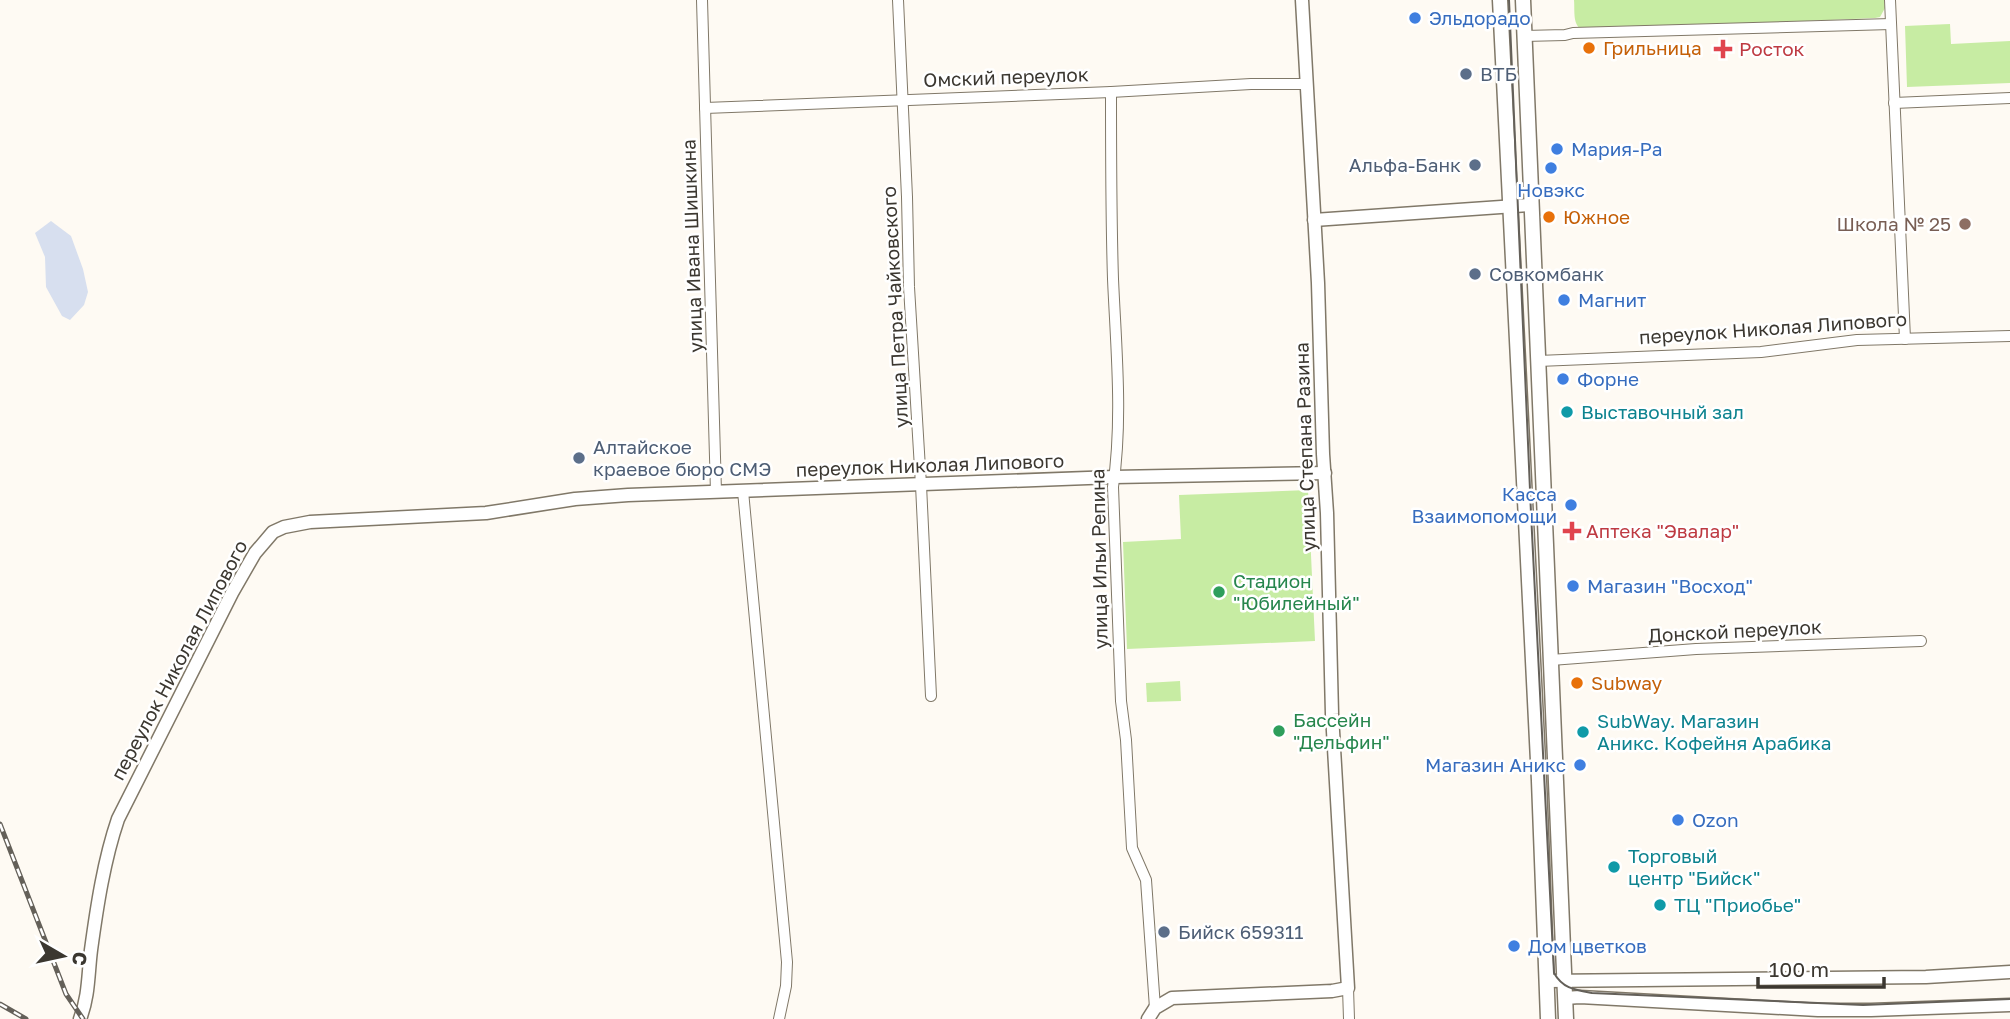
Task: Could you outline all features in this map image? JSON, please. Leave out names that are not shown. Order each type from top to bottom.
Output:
[{"type":"main road","points":[[1500,0],[1548,1019]]},
{"type":"main road","points":[[1523,0],[1566,1019]]},
{"type":"main road","points":[[1518,363],[1538,361]]},
{"type":"street","name":"улица Ивана Шишкина","points":[[702,0],[716,492]]},
{"type":"street","name":"улица Петра Чайковского","points":[[898,0],[909,287],[930,696]]},
{"type":"street","name":"улица Степана Разина","points":[[1302,0],[1328,513],[1332,714],[1349,1019]]},
{"type":"street","points":[[1890,0],[1905,339]]},
{"type":"street","points":[[1524,36],[1891,24]]},
{"type":"street","name":"Омский переулок","points":[[705,108],[1251,84],[1307,84]]},
{"type":"street","name":"улица Ильи Репина","points":[[1111,92],[1111,204],[1118,374],[1113,487],[1121,701],[1132,848],[1146,880],[1151,1014]]},
{"type":"street","points":[[1894,103],[2010,98]]},
{"type":"street","points":[[1314,220],[1531,205]]},
{"type":"street","name":"переулок Николая Липового","points":[[1538,361],[1761,352],[1857,340],[2010,336]]},
{"type":"street","name":"переулок Николая Липового","points":[[80,1019],[87,996],[92,945],[110,844],[118,818],[232,593],[255,553],[273,532],[290,525],[310,522],[486,513],[575,499],[628,495],[1114,477],[1325,473]]},
{"type":"street","points":[[743,491],[787,962],[786,986],[779,1019]]},
{"type":"street","name":"Донской переулок","points":[[1550,660],[1696,649],[1921,641]]},
{"type":"street","points":[[1548,981],[1926,977],[2010,972]]},
{"type":"street","points":[[1151,1014],[1172,998],[1348,988]]},
{"type":"street","points":[[1565,998],[1785,1009],[1871,1010],[2010,1005]]},
{"type":"green space","points":[[1574,0],[1884,0],[1885,8],[1880,17],[1875,18],[1584,31],[1576,22]]},
{"type":"green space","points":[[1950,24],[1951,44],[2010,41],[2010,83],[1907,87],[1905,26]]},
{"type":"green space","name":"Стадион \"Юбилейный\"","points":[[1308,490],[1315,641],[1127,649],[1123,542],[1181,539],[1179,495]]},
{"type":"green space","points":[[1180,681],[1181,701],[1147,702],[1146,683]]},
{"type":"water","points":[[51,221],[71,236],[88,292],[84,305],[70,320],[62,316],[46,287],[45,257],[35,233]]},
{"type":"tram line","points":[[1509,0],[1554,973],[1566,986],[1592,993],[1863,1005],[2010,999]]},
{"type":"railway","points":[[0,824],[66,994],[83,1019]]},
{"type":"railway","points":[[0,1004],[26,1019]]},
{"type":"place","name":"Эльдорадо","points":[[1415,18]]},
{"type":"place","name":"Грильница","points":[[1589,48]]},
{"type":"place","name":"Росток","points":[[1723,49]]},
{"type":"place","name":"ВТБ","points":[[1466,74]]},
{"type":"place","name":"Мария-Ра","points":[[1557,149]]},
{"type":"place","name":"Альфа-Банк","points":[[1475,165]]},
{"type":"place","name":"Новэкс","points":[[1551,168]]},
{"type":"place","name":"Южное","points":[[1549,217]]},
{"type":"place","name":"Школа № 25","points":[[1965,224]]},
{"type":"place","name":"Совкомбанк","points":[[1475,274]]},
{"type":"place","name":"Магнит","points":[[1564,300]]},
{"type":"place","name":"Форне","points":[[1563,379]]},
{"type":"place","name":"Выставочный зал","points":[[1567,412]]},
{"type":"place","name":"Алтайское краевое бюро СМЭ","points":[[579,458]]},
{"type":"place","name":"Касса Взаимопомощи","points":[[1571,505]]},
{"type":"place","name":"Аптека \"Эвалар\"","points":[[1572,531]]},
{"type":"place","name":"Магазин \"Восход\"","points":[[1573,586]]},
{"type":"place","name":"Стадион \"Юбилейный\"","points":[[1219,592]]},
{"type":"place","name":"Subway","points":[[1577,683]]},
{"type":"place","name":"Бассейн \"Дельфин\"","points":[[1279,731]]},
{"type":"place","name":"SubWay. Магазин Аникс. Кофейня Арабика","points":[[1583,732]]},
{"type":"place","name":"Магазин Аникс","points":[[1580,765]]},
{"type":"place","name":"Ozon","points":[[1678,820]]},
{"type":"place","name":"Торговый центр \"Бийск\"","points":[[1614,867]]},
{"type":"place","name":"ТЦ \"Приобье\"","points":[[1660,905]]},
{"type":"place","name":"Бийск 659311","points":[[1164,932]]},
{"type":"place","name":"Дом цветков","points":[[1514,946]]}]
